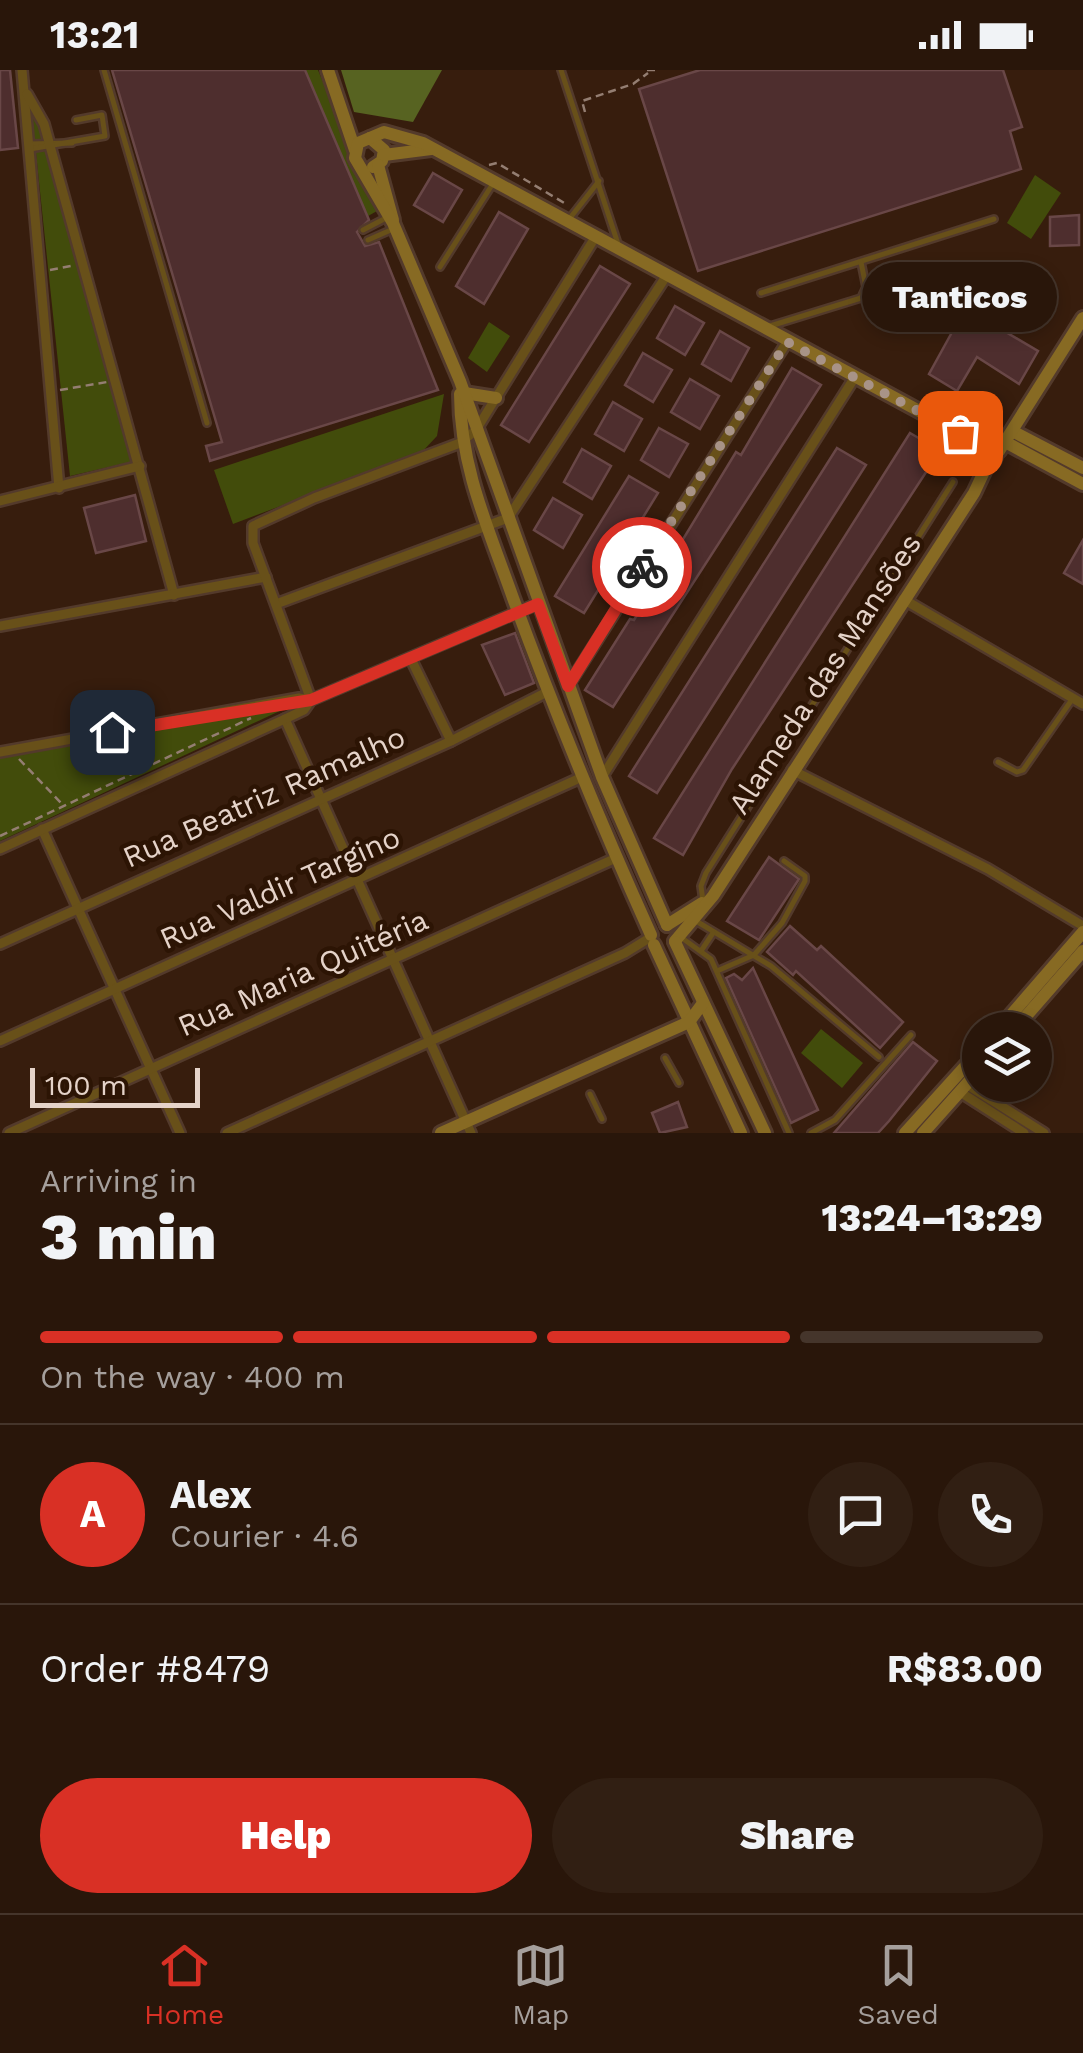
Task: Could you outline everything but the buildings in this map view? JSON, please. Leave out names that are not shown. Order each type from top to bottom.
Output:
[{"type":"main road","points":[[328,70],[363,142],[361,165],[392,223],[462,387],[602,777],[765,1133]]},
{"type":"main road","points":[[363,142],[394,133],[433,149],[960,433],[1083,484]]},
{"type":"main road","points":[[363,142],[382,145],[392,223]]},
{"type":"main road","points":[[361,165],[433,149]]},
{"type":"main road","name":"Alameda das Mansões","points":[[676,940],[690,917],[708,901],[980,480],[993,447],[1083,318]]},
{"type":"main road","points":[[462,387],[496,398]]},
{"type":"main road","points":[[462,387],[460,443],[580,778],[741,1133]]},
{"type":"main road","points":[[993,447],[1083,468]]},
{"type":"main road","points":[[658,904],[690,917]]},
{"type":"main road","name":"Alameda das Mansões","points":[[667,925],[690,917]]},
{"type":"main road","points":[[653,940],[657,926],[667,925]]},
{"type":"main road","points":[[1013,1012],[1083,929]]},
{"type":"main road","points":[[653,940],[664,949],[676,940]]},
{"type":"main road","points":[[1030,1012],[1083,950]]},
{"type":"main road","points":[[441,1133],[468,1128],[689,1022],[703,1003]]},
{"type":"main road","points":[[905,1133],[962,1070]]},
{"type":"main road","points":[[724,1095],[742,1087]]},
{"type":"main road","points":[[923,1133],[962,1089]]},
{"type":"street","points":[[22,70],[59,488]]},
{"type":"street","points":[[26,94],[41,116],[49,143],[174,595]]},
{"type":"street","points":[[311,700],[252,530],[257,522],[314,498],[460,443],[476,430],[596,236]]},
{"type":"street","points":[[276,604],[508,518],[666,275]]},
{"type":"street","points":[[568,686],[787,342]]},
{"type":"street","points":[[602,777],[854,377]]},
{"type":"street","points":[[0,501],[140,466]]},
{"type":"street","points":[[0,626],[266,577]]},
{"type":"street","points":[[903,599],[1078,701]]},
{"type":"street","points":[[0,752],[298,698],[311,700],[538,604]]},
{"type":"street","points":[[411,659],[450,741]]},
{"type":"street","name":"Rua Beatriz Ramalho","points":[[0,944],[450,741],[548,692]]},
{"type":"street","points":[[0,848],[304,710],[311,700]]},
{"type":"street","points":[[285,719],[468,1128]]},
{"type":"street","points":[[792,770],[988,870],[1083,929]]},
{"type":"street","name":"Rua Valdir Targino","points":[[0,1042],[580,778]]},
{"type":"street","points":[[42,829],[118,988],[180,1133]]},
{"type":"street","name":"Rua Maria Quitéria","points":[[10,1133],[616,858]]},
{"type":"street","points":[[227,1133],[653,940]]},
{"type":"street","points":[[982,1102],[1024,1133]]},
{"type":"street","points":[[988,1102],[1044,1133]]},
{"type":"lane","points":[[104,70],[207,423]]},
{"type":"lane","points":[[561,70],[620,250]]},
{"type":"lane","points":[[26,147],[101,140],[107,131],[102,115],[76,120]]},
{"type":"lane","points":[[568,220],[599,181]]},
{"type":"lane","points":[[440,267],[494,182]]},
{"type":"lane","points":[[761,293],[994,218]]},
{"type":"lane","points":[[363,230],[392,223]]},
{"type":"lane","points":[[368,240],[392,223]]},
{"type":"lane","points":[[763,328],[862,298],[866,288],[860,261]]},
{"type":"lane","points":[[708,901],[701,886],[706,873],[954,482]]},
{"type":"lane","points":[[998,762],[1017,772],[1023,770],[1078,701]]},
{"type":"lane","points":[[716,972],[754,955],[782,922],[805,885],[805,876],[784,861]]},
{"type":"lane","points":[[690,917],[754,955],[879,1057]]},
{"type":"lane","points":[[701,951],[714,933]]},
{"type":"lane","points":[[676,940],[701,951],[716,972],[790,1133]]},
{"type":"lane","points":[[811,1133],[835,1120],[911,1035]]},
{"type":"lane","points":[[665,1058],[679,1083]]},
{"type":"lane","points":[[590,1094],[602,1118]]},
{"type":"path","points":[[580,120],[586,117],[582,101],[659,70]]},
{"type":"path","points":[[38,272],[83,264]]},
{"type":"path","points":[[49,392],[116,380]]},
{"type":"path","points":[[0,836],[261,714],[224,720]]},
{"type":"path","points":[[36,755],[18,758],[64,806]]},
{"type":"green space","points":[[305,70],[318,70],[377,211],[368,216]]},
{"type":"green space","points":[[341,70],[442,70],[413,122],[354,112]]},
{"type":"green space","points":[[31,106],[38,116],[135,461],[70,476]]},
{"type":"green space","points":[[1035,175],[1061,193],[1031,239],[1007,223]]},
{"type":"green space","points":[[489,322],[510,336],[487,372],[468,358]]},
{"type":"green space","points":[[444,394],[437,436],[421,453],[233,524],[214,470]]},
{"type":"green space","points":[[299,702],[0,841],[0,757]]},
{"type":"green space","points":[[821,1029],[863,1063],[842,1088],[801,1053]]},
{"type":"way so far","points":[[642,567],[787,342],[960,433]]},
{"type":"place","name":"Tanticos","points":[[960,433]]},
{"type":"route","points":[[112,732],[298,698],[311,700],[538,604],[568,686],[642,567]]}]
